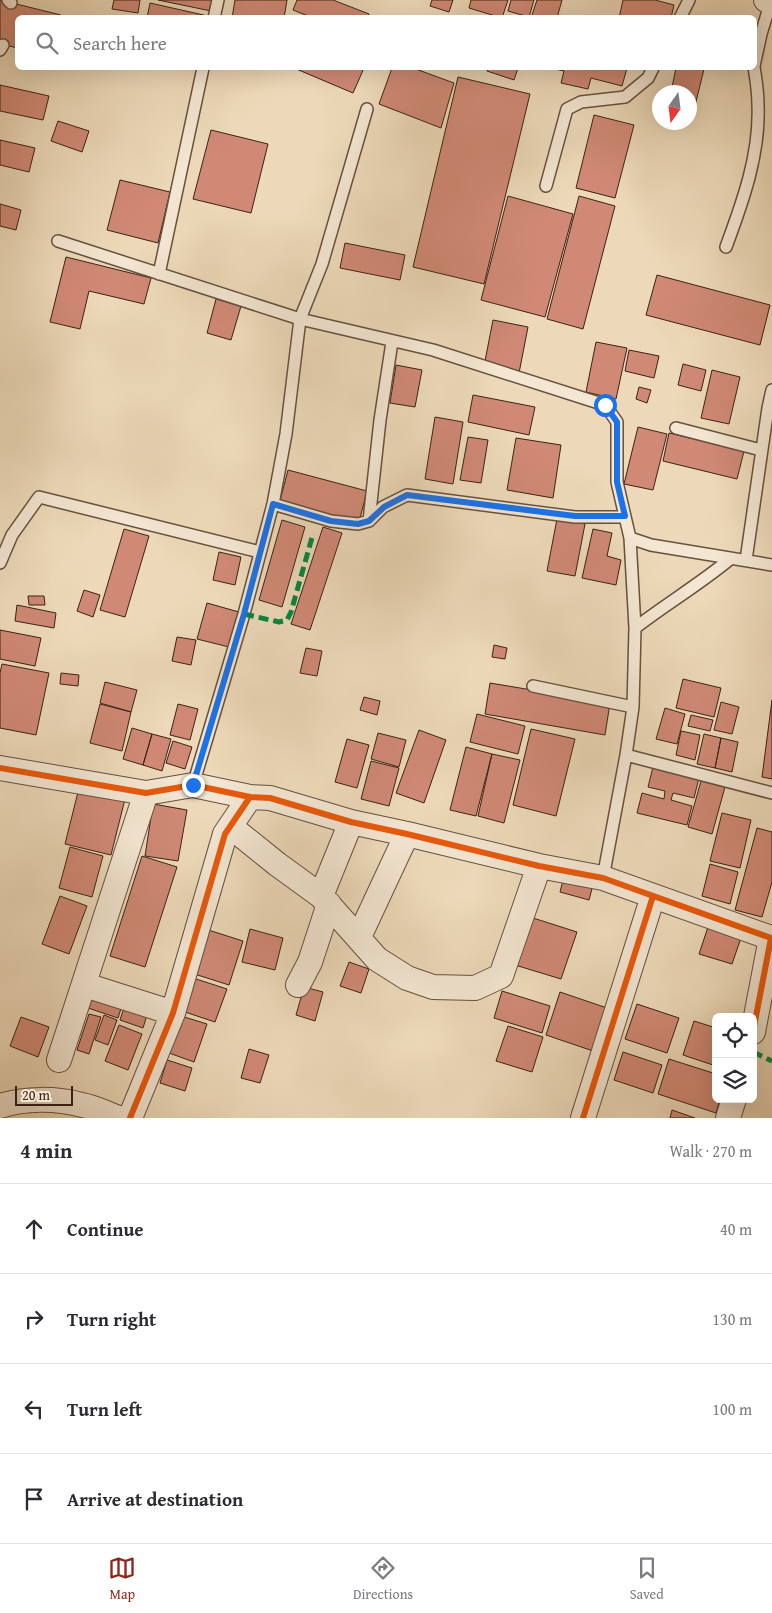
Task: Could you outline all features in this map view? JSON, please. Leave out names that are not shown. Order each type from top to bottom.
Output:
[{"type":"street","points":[[0,768],[146,793],[193,785],[250,797],[270,798],[351,822],[539,866],[603,878],[771,938],[757,1013]]},
{"type":"street","points":[[59,1060],[146,793]]},
{"type":"street","points":[[130,1118],[173,1013],[225,834],[250,797]]},
{"type":"street","points":[[298,985],[310,962],[325,900],[351,822]]},
{"type":"street","points":[[231,826],[325,900],[377,959],[407,978],[432,987],[475,988],[501,976],[539,866]]},
{"type":"street","points":[[359,937],[407,834]]},
{"type":"street","points":[[584,1118],[653,896]]},
{"type":"street","points":[[84,985],[173,1013]]},
{"type":"street","points":[[0,1106],[14,1102],[52,1100],[82,1104],[120,1118]]},
{"type":"street","points":[[728,1118],[733,1103]]},
{"type":"lane","points":[[215,15],[218,0]]},
{"type":"lane","points":[[682,15],[689,0]]},
{"type":"lane","points":[[757,52],[770,1]]},
{"type":"lane","points":[[159,274],[203,70]]},
{"type":"lane","points":[[546,186],[567,109],[581,102],[626,97],[648,78],[652,70]]},
{"type":"lane","points":[[726,247],[744,199],[755,149],[758,106],[754,70]]},
{"type":"lane","points":[[193,785],[244,614],[273,504],[286,434],[300,319],[322,264],[367,109]]},
{"type":"lane","points":[[58,241],[300,319],[392,342],[433,350],[605,405],[617,422],[617,482],[630,538],[635,628],[633,707],[603,878]]},
{"type":"lane","points":[[369,521],[380,420],[392,342]]},
{"type":"lane","points":[[746,560],[772,390]]},
{"type":"lane","points":[[676,428],[762,450]]},
{"type":"lane","points":[[273,504],[331,521],[358,524],[369,521],[384,507],[407,495],[575,516],[625,516]]},
{"type":"lane","points":[[0,563],[12,535],[39,497],[260,552]]},
{"type":"lane","points":[[630,538],[651,545],[772,565]]},
{"type":"lane","points":[[635,628],[668,603],[704,581],[730,559]]},
{"type":"lane","points":[[533,686],[633,707]]},
{"type":"lane","points":[[626,755],[772,793]]},
{"type":"building","points":[[0,0],[61,15],[15,15],[15,47],[0,44]]},
{"type":"building","points":[[114,0],[140,0],[138,13],[112,9]]},
{"type":"building","points":[[158,0],[214,0],[211,11]]},
{"type":"building","points":[[235,0],[287,0],[284,15],[232,15]]},
{"type":"building","points":[[297,0],[333,0],[369,14],[306,15],[293,10]]},
{"type":"building","points":[[432,0],[453,0],[449,12],[430,6]]},
{"type":"building","points":[[471,0],[508,0],[503,15],[492,15],[469,8]]},
{"type":"building","points":[[511,0],[534,0],[530,15],[508,11]]},
{"type":"building","points":[[537,0],[562,0],[558,15],[532,15]]},
{"type":"building","points":[[623,0],[655,0],[674,5],[672,15],[620,15]]},
{"type":"building","points":[[150,3],[204,15],[148,15]]},
{"type":"building","points":[[299,70],[363,70],[353,93]]},
{"type":"building","points":[[391,70],[418,70],[454,83],[441,128],[379,104]]},
{"type":"building","points":[[487,70],[517,70],[514,80]]},
{"type":"building","points":[[560,70],[626,70],[622,86],[591,78],[588,89],[561,83],[564,71]]},
{"type":"building","points":[[676,70],[704,70],[697,98],[697,85],[672,85]]},
{"type":"building","points":[[458,77],[530,94],[484,284],[413,267]]},
{"type":"building","points":[[0,85],[49,96],[43,120],[0,111]]},
{"type":"building","points":[[594,115],[634,125],[615,198],[576,188]]},
{"type":"building","points":[[58,121],[89,131],[82,152],[51,141]]},
{"type":"building","points":[[211,130],[268,144],[251,213],[193,199]]},
{"type":"building","points":[[0,140],[35,148],[29,172],[0,165]]},
{"type":"building","points":[[120,180],[170,192],[158,243],[107,230]]},
{"type":"building","points":[[508,196],[573,214],[545,317],[481,300]]},
{"type":"building","points":[[579,196],[615,206],[583,329],[547,319]]},
{"type":"building","points":[[0,204],[21,210],[16,230],[0,226]]},
{"type":"building","points":[[345,243],[405,255],[400,280],[340,268]]},
{"type":"building","points":[[66,257],[151,278],[144,304],[89,291],[80,329],[50,322]]},
{"type":"building","points":[[657,275],[770,305],[760,345],[646,315]]},
{"type":"building","points":[[216,299],[241,306],[231,340],[207,333]]},
{"type":"building","points":[[493,320],[528,327],[519,373],[484,366]]},
{"type":"building","points":[[596,342],[627,348],[616,399],[586,392]]},
{"type":"building","points":[[629,350],[659,356],[654,378],[625,371]]},
{"type":"building","points":[[683,364],[706,370],[701,391],[678,385]]},
{"type":"building","points":[[396,365],[422,370],[415,407],[390,403]]},
{"type":"building","points":[[712,370],[740,377],[729,424],[701,418]]},
{"type":"building","points":[[639,387],[651,390],[647,403],[636,399]]},
{"type":"building","points":[[473,395],[535,407],[529,435],[468,422]]},
{"type":"building","points":[[435,417],[463,422],[453,484],[425,479]]},
{"type":"building","points":[[638,427],[667,434],[653,490],[624,484]]},
{"type":"building","points":[[669,433],[744,451],[737,479],[663,461]]},
{"type":"building","points":[[468,437],[488,440],[481,483],[460,480]]},
{"type":"building","points":[[516,438],[561,445],[553,498],[507,490]]},
{"type":"building","points":[[288,470],[367,491],[359,522],[280,501]]},
{"type":"building","points":[[557,519],[585,524],[575,576],[547,571]]},
{"type":"building","points":[[282,520],[305,527],[282,607],[259,600]]},
{"type":"building","points":[[323,527],[342,533],[310,630],[291,624]]},
{"type":"building","points":[[124,529],[149,536],[125,617],[100,610]]},
{"type":"building","points":[[593,529],[612,533],[607,556],[621,560],[616,585],[582,578]]},
{"type":"building","points":[[219,552],[241,557],[235,585],[213,580]]},
{"type":"building","points":[[84,590],[100,595],[93,617],[77,611]]},
{"type":"building","points":[[28,596],[44,596],[45,605],[29,605]]},
{"type":"building","points":[[207,603],[239,612],[229,647],[197,639]]},
{"type":"building","points":[[17,605],[56,613],[54,628],[15,621]]},
{"type":"building","points":[[0,630],[41,638],[35,666],[0,659]]},
{"type":"building","points":[[177,637],[196,640],[191,665],[172,661]]},
{"type":"building","points":[[494,645],[507,648],[505,659],[492,657]]},
{"type":"building","points":[[306,648],[322,651],[317,676],[300,673]]},
{"type":"building","points":[[2,664],[49,673],[36,735],[0,728],[0,673]]},
{"type":"building","points":[[61,673],[79,675],[78,686],[60,684]]},
{"type":"building","points":[[683,679],[721,688],[714,717],[676,708]]},
{"type":"building","points":[[105,682],[137,690],[131,712],[100,703]]},
{"type":"building","points":[[490,683],[610,703],[605,735],[485,714]]},
{"type":"building","points":[[364,697],[380,701],[377,715],[360,710]]},
{"type":"building","points":[[772,700],[772,779],[762,777]]},
{"type":"building","points":[[721,702],[739,707],[732,734],[714,730]]},
{"type":"building","points":[[100,704],[131,712],[122,751],[90,743]]},
{"type":"building","points":[[178,704],[198,709],[190,740],[170,735]]},
{"type":"building","points":[[665,708],[685,714],[677,744],[656,739]]},
{"type":"building","points":[[477,714],[525,726],[518,754],[470,742]]},
{"type":"building","points":[[691,715],[713,720],[710,731],[688,726]]},
{"type":"building","points":[[132,728],[152,734],[143,765],[123,759]]},
{"type":"building","points":[[531,729],[575,739],[556,816],[513,805]]},
{"type":"building","points":[[419,730],[446,740],[424,803],[396,793]]},
{"type":"building","points":[[681,731],[700,735],[695,760],[676,755]]},
{"type":"building","points":[[378,733],[406,740],[399,767],[371,759]]},
{"type":"building","points":[[152,734],[171,739],[162,771],[143,765]]},
{"type":"building","points":[[704,734],[721,738],[715,768],[697,764]]},
{"type":"building","points":[[721,738],[738,742],[732,772],[715,768]]},
{"type":"building","points":[[347,739],[369,745],[357,788],[335,782]]},
{"type":"building","points":[[173,741],[192,747],[185,769],[166,763]]},
{"type":"building","points":[[466,747],[492,754],[476,816],[450,810]]},
{"type":"building","points":[[492,754],[520,760],[504,823],[478,816]]},
{"type":"building","points":[[371,761],[399,768],[389,806],[361,799]]},
{"type":"building","points":[[653,767],[699,778],[694,798],[673,793],[671,800],[692,806],[687,825],[637,813],[642,793],[664,799],[665,791],[648,787]]},
{"type":"building","points":[[701,781],[725,787],[712,834],[688,827]]},
{"type":"building","points":[[79,788],[125,799],[111,855],[65,844]]},
{"type":"building","points":[[153,804],[187,810],[178,861],[145,856]]},
{"type":"building","points":[[722,813],[751,820],[740,868],[710,861]]},
{"type":"building","points":[[757,828],[772,832],[772,882],[762,917],[735,910]]},
{"type":"building","points":[[70,847],[103,856],[92,897],[59,888]]},
{"type":"building","points":[[142,856],[177,867],[145,967],[110,956]]},
{"type":"building","points":[[710,864],[738,872],[730,904],[702,896]]},
{"type":"building","points":[[565,872],[594,881],[589,900],[560,892]]},
{"type":"building","points":[[60,896],[87,906],[69,954],[42,944]]},
{"type":"building","points":[[530,917],[577,932],[561,979],[515,965]]},
{"type":"building","points":[[709,924],[742,935],[732,964],[699,954]]},
{"type":"building","points":[[202,928],[243,941],[229,985],[188,972]]},
{"type":"building","points":[[250,929],[283,938],[275,970],[242,962]]},
{"type":"building","points":[[349,962],[369,969],[361,993],[340,986]]},
{"type":"building","points":[[193,978],[227,989],[215,1022],[182,1011]]},
{"type":"building","points":[[304,987],[323,992],[315,1021],[296,1015]]},
{"type":"building","points":[[94,989],[124,999],[118,1018],[88,1008]]},
{"type":"building","points":[[502,991],[550,1006],[542,1033],[494,1018]]},
{"type":"building","points":[[560,992],[607,1008],[593,1051],[546,1035]]},
{"type":"building","points":[[637,1004],[679,1018],[667,1053],[625,1039]]},
{"type":"building","points":[[125,1005],[148,1012],[143,1028],[120,1020]]},
{"type":"building","points":[[89,1014],[101,1017],[89,1054],[77,1050]]},
{"type":"building","points":[[104,1015],[117,1020],[108,1045],[95,1040]]},
{"type":"building","points":[[181,1016],[207,1024],[194,1062],[169,1053]]},
{"type":"building","points":[[21,1017],[49,1027],[38,1057],[10,1046]]},
{"type":"building","points":[[694,1021],[712,1027],[712,1065],[683,1055]]},
{"type":"building","points":[[119,1025],[142,1034],[128,1070],[105,1061]]},
{"type":"building","points":[[508,1026],[543,1037],[532,1072],[496,1061]]},
{"type":"building","points":[[249,1049],[269,1055],[260,1083],[241,1078]]},
{"type":"building","points":[[623,1052],[662,1065],[653,1093],[614,1080]]},
{"type":"building","points":[[669,1059],[712,1073],[712,1103],[719,1103],[716,1113],[658,1094]]},
{"type":"building","points":[[167,1060],[192,1068],[185,1091],[160,1083]]},
{"type":"building","points":[[672,1110],[695,1118],[670,1118]]},
{"type":"marked path","points":[[244,614],[279,622],[287,620],[291,612],[313,534]]},
{"type":"marked path","points":[[757,1054],[772,1061]]},
{"type":"cycle path","points":[[0,768],[146,793],[193,785],[250,797],[270,798],[351,822],[539,866],[603,878],[771,938],[757,1013]]},
{"type":"cycle path","points":[[130,1118],[173,1013],[225,834],[250,797]]},
{"type":"cycle path","points":[[583,1118],[653,896]]},
{"type":"route","points":[[193,785],[244,614],[273,504],[331,521],[358,524],[369,521],[384,507],[407,495],[575,516],[625,516],[617,482],[617,422],[605,405]]}]
